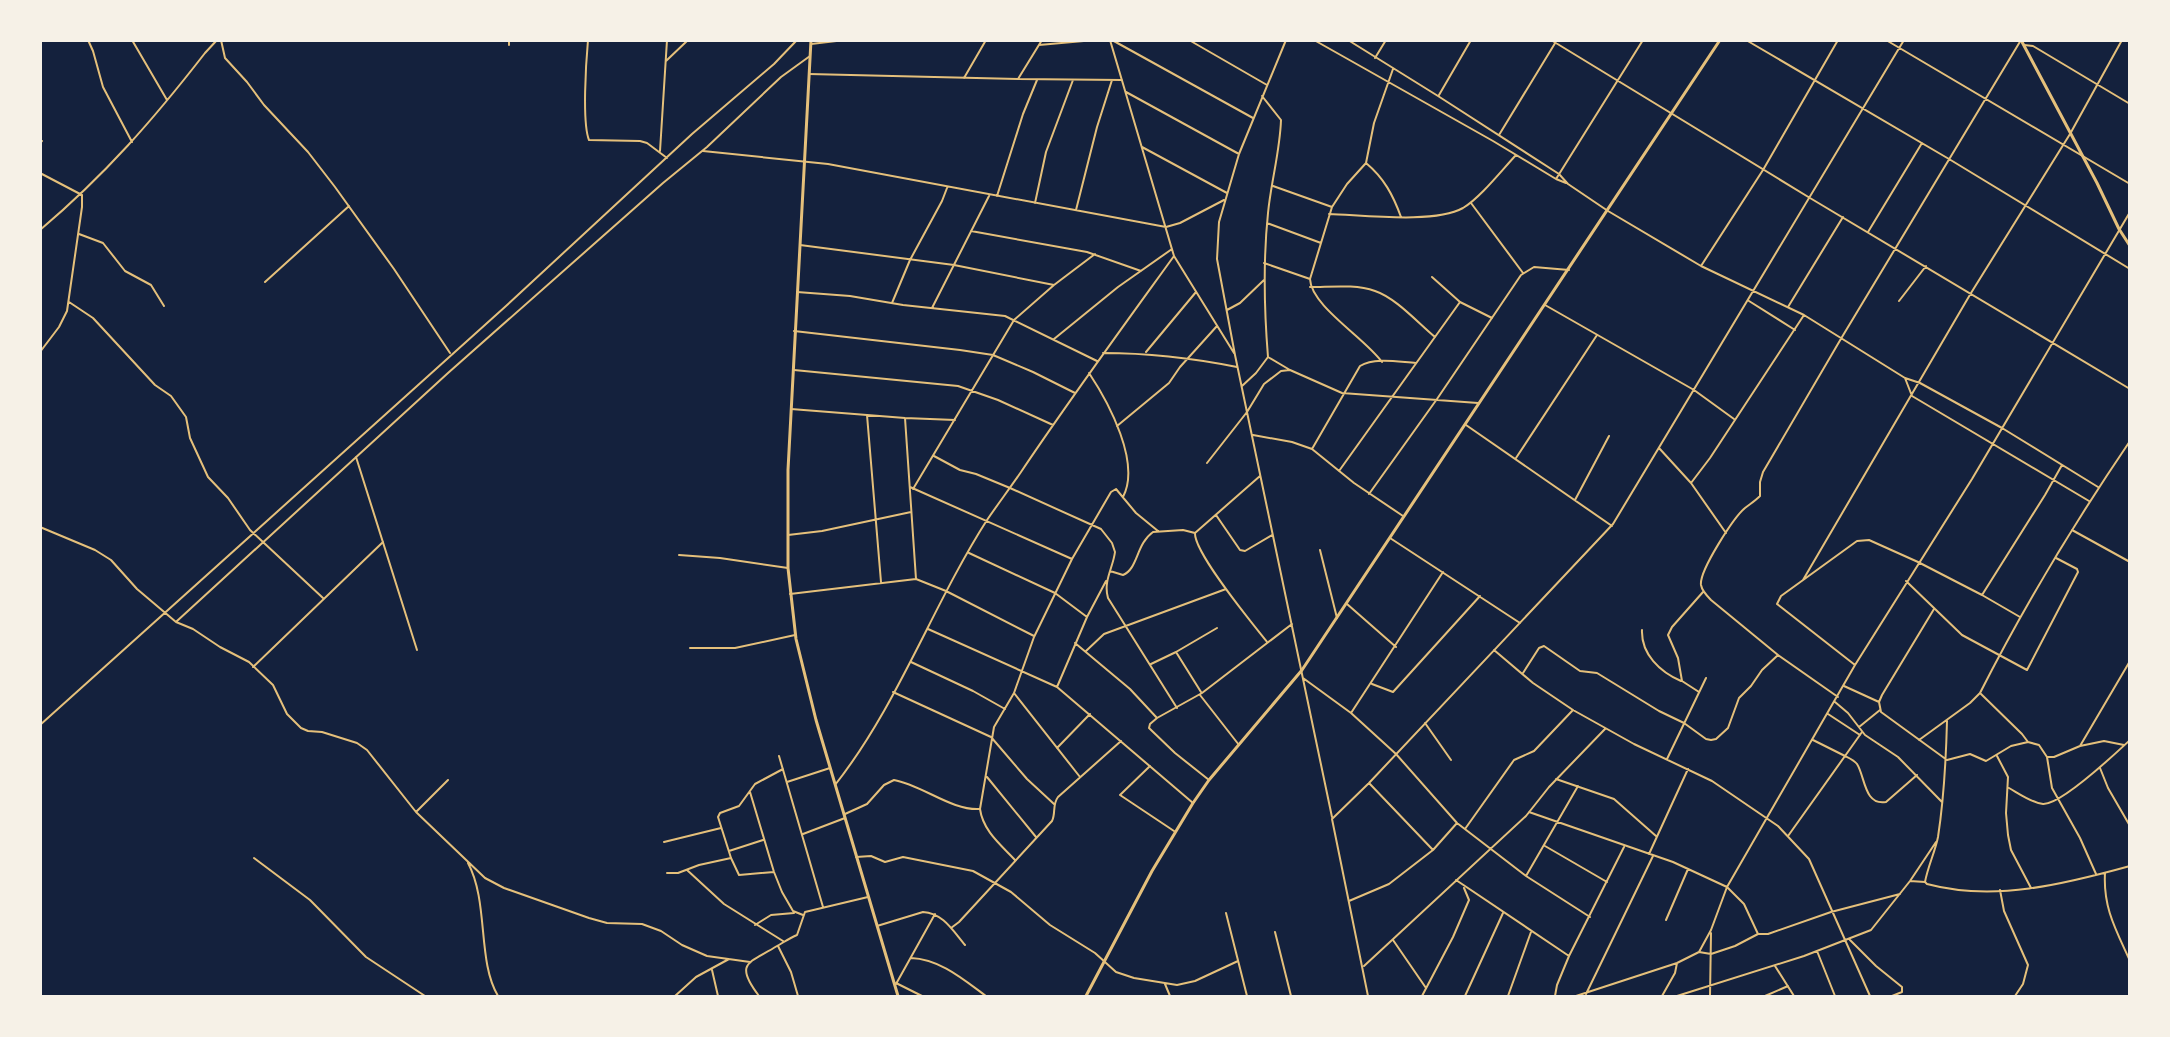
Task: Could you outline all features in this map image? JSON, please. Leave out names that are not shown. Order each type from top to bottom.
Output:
[{"type":"main road","points":[[1086,996],[1174,831],[1209,780],[1302,670],[1720,40]]},
{"type":"main road","points":[[2021,40],[2130,246]]},
{"type":"main road","points":[[811,42],[788,470],[787,535],[790,594],[795,635],[830,768],[898,996]]},
{"type":"street","points":[[88,40],[104,87],[133,142]]},
{"type":"street","points":[[132,40],[168,101]]},
{"type":"street","points":[[40,230],[82,195],[133,142],[205,53],[219,40],[230,64],[308,152],[349,206],[394,268],[451,354]]},
{"type":"street","points":[[509,40],[509,45]]},
{"type":"street","points":[[588,40],[586,91],[589,140],[640,141],[647,143],[667,158]]},
{"type":"street","points":[[660,153],[667,40]]},
{"type":"street","points":[[666,62],[688,40]]},
{"type":"street","points":[[811,42],[845,40]]},
{"type":"street","points":[[964,78],[986,40]]},
{"type":"street","points":[[1018,80],[1042,40]]},
{"type":"street","points":[[1040,45],[1095,40]]},
{"type":"street","points":[[1111,40],[1174,256],[1235,355]]},
{"type":"street","points":[[1111,40],[1253,118]]},
{"type":"street","points":[[1189,40],[1267,85]]},
{"type":"street","points":[[1286,40],[1239,154],[1217,237],[1217,259],[1368,996]]},
{"type":"street","points":[[1314,40],[1568,184],[1608,211],[1701,266],[1804,315],[1905,378],[1920,383],[2002,428],[2098,487]]},
{"type":"street","points":[[1348,40],[1559,174],[1568,184]]},
{"type":"street","points":[[1376,58],[1386,40]]},
{"type":"street","points":[[1438,96],[1471,40]]},
{"type":"street","points":[[1551,40],[1617,82],[2130,389]]},
{"type":"street","points":[[1556,179],[1643,40]]},
{"type":"street","points":[[1746,40],[2130,269]]},
{"type":"street","points":[[1701,266],[1763,170],[1838,40]]},
{"type":"street","points":[[1886,40],[2130,184]]},
{"type":"street","points":[[1332,819],[1369,783],[1612,526],[1904,40]]},
{"type":"street","points":[[1838,697],[1740,626],[1703,592],[1701,585],[1703,572],[1744,508],[1760,496],[1761,477],[1842,337],[2021,40]]},
{"type":"street","points":[[1803,580],[1971,293],[2070,134],[2122,40]]},
{"type":"street","points":[[40,724],[774,64],[796,41]]},
{"type":"street","points":[[1499,135],[1557,42]]},
{"type":"street","points":[[2024,45],[2033,46],[2130,104]]},
{"type":"street","points":[[176,622],[448,373],[663,183],[703,151],[781,77],[810,56]]},
{"type":"street","points":[[1382,362],[1373,349],[1345,326],[1314,295],[1310,287],[1310,279],[1332,207],[1347,184],[1366,163],[1374,123],[1393,69]]},
{"type":"street","points":[[809,74],[1018,80],[1122,80]]},
{"type":"street","points":[[996,196],[1023,114],[1037,80]]},
{"type":"street","points":[[1035,203],[1046,152],[1073,80]]},
{"type":"street","points":[[1076,211],[1097,126],[1112,80]]},
{"type":"street","points":[[1125,91],[1239,154]]},
{"type":"street","points":[[1242,386],[1268,357],[1264,263],[1281,120],[1262,96]]},
{"type":"street","points":[[1465,126],[1470,117]]},
{"type":"street","points":[[1868,232],[1922,143]]},
{"type":"street","points":[[1142,147],[1227,193]]},
{"type":"street","points":[[703,151],[828,164],[1166,227],[1180,223],[1225,200]]},
{"type":"street","points":[[1329,214],[1401,218],[1452,213],[1470,203],[1516,155]]},
{"type":"street","points":[[1366,163],[1388,186],[1401,218]]},
{"type":"street","points":[[40,173],[82,195]]},
{"type":"street","points":[[1272,185],[1332,207]]},
{"type":"street","points":[[892,303],[910,260],[947,188]]},
{"type":"street","points":[[40,352],[59,327],[67,311],[79,234],[82,195]]},
{"type":"street","points":[[932,308],[989,195]]},
{"type":"street","points":[[1470,203],[1523,273]]},
{"type":"street","points":[[265,282],[349,206]]},
{"type":"street","points":[[1576,996],[1677,963],[1698,952],[1711,930],[1727,887],[1855,665],[2002,428],[2051,341],[2130,213]]},
{"type":"street","points":[[1788,307],[1843,217]]},
{"type":"street","points":[[1267,223],[1321,243]]},
{"type":"street","points":[[971,231],[1095,254],[1141,271]]},
{"type":"street","points":[[79,234],[103,243],[125,271],[151,285],[164,306]]},
{"type":"street","points":[[800,245],[954,265],[1054,285]]},
{"type":"street","points":[[1054,339],[1172,249]]},
{"type":"street","points":[[912,488],[934,456],[1014,320],[1054,285],[1095,254]]},
{"type":"street","points":[[835,785],[858,754],[893,693],[946,591],[987,520],[1103,353],[1174,256]]},
{"type":"street","points":[[1264,263],[1310,279]]},
{"type":"street","points":[[1899,301],[1926,266]]},
{"type":"street","points":[[1370,494],[1523,273],[1534,267],[1569,270]]},
{"type":"street","points":[[1432,277],[1460,302],[1492,318]]},
{"type":"street","points":[[1226,310],[1240,303],[1264,280]]},
{"type":"street","points":[[1310,287],[1356,288],[1375,291],[1387,297],[1435,337]]},
{"type":"street","points":[[796,292],[850,296],[1005,316],[1098,361]]},
{"type":"street","points":[[1146,353],[1196,292]]},
{"type":"street","points":[[1749,301],[1795,330]]},
{"type":"street","points":[[69,302],[93,318],[155,385],[176,402],[186,417],[190,438],[207,477],[228,498],[253,533],[323,598]]},
{"type":"street","points":[[1339,471],[1460,302]]},
{"type":"street","points":[[1545,306],[1694,390],[1734,419]]},
{"type":"street","points":[[1691,483],[1710,458],[1804,315]]},
{"type":"street","points":[[1117,426],[1169,383],[1177,370],[1217,326]]},
{"type":"street","points":[[794,331],[960,350],[993,356],[1076,393]]},
{"type":"street","points":[[1516,459],[1597,335]]},
{"type":"street","points":[[1103,353],[1146,353],[1189,357],[1238,367]]},
{"type":"street","points":[[1268,357],[1290,370],[1342,393],[1480,403]]},
{"type":"street","points":[[1312,449],[1342,393],[1360,366],[1365,363],[1382,362],[1416,363]]},
{"type":"street","points":[[792,370],[869,376],[973,390],[1022,409],[1053,425]]},
{"type":"street","points":[[1206,463],[1247,412],[1271,377],[1281,371],[1290,370]]},
{"type":"street","points":[[1089,373],[1117,426],[1130,473],[1123,498]]},
{"type":"street","points":[[1905,378],[1912,396],[2089,501]]},
{"type":"street","points":[[791,409],[955,420]]},
{"type":"street","points":[[867,415],[881,582]]},
{"type":"street","points":[[905,418],[912,488],[911,512],[916,579]]},
{"type":"street","points":[[1465,424],[1612,526]]},
{"type":"street","points":[[1253,435],[1284,440],[1312,449],[1404,517]]},
{"type":"street","points":[[1575,500],[1610,436]]},
{"type":"street","points":[[1919,740],[1947,721],[1980,693],[2020,617],[2089,501],[2130,441]]},
{"type":"street","points":[[1659,448],[1691,483],[1726,533]]},
{"type":"street","points":[[934,456],[960,470],[1010,488],[1091,524],[1105,532],[1112,543],[1115,552],[1107,579],[1087,617],[1057,687]]},
{"type":"street","points":[[356,457],[417,650]]},
{"type":"street","points":[[1982,595],[2062,465]]},
{"type":"street","points":[[1195,533],[1260,476]]},
{"type":"street","points":[[912,488],[1072,559]]},
{"type":"street","points":[[1015,860],[990,833],[984,823],[981,809],[994,727],[1014,693],[1035,637],[1072,559],[1113,489],[1116,489],[1136,513],[1158,531]]},
{"type":"street","points":[[787,535],[876,521],[911,512]]},
{"type":"street","points":[[1216,515],[1240,550],[1245,551],[1273,534]]},
{"type":"street","points":[[40,527],[79,542],[111,560],[137,589],[176,622],[194,629],[243,658],[273,685],[283,708],[297,726],[306,731],[326,733],[361,746],[370,753],[416,812],[485,878],[504,888],[607,923],[642,924],[707,956],[750,962]]},
{"type":"street","points":[[1110,571],[1117,574],[1127,573],[1134,566],[1137,554],[1149,535],[1158,531],[1185,530],[1195,533]]},
{"type":"street","points":[[2072,530],[2130,562]]},
{"type":"street","points":[[1195,533],[1197,544],[1226,589],[1267,642]]},
{"type":"street","points":[[1390,538],[1520,623]]},
{"type":"street","points":[[1855,665],[1777,604],[1781,596],[1857,541],[1869,540],[1918,562],[2020,617]]},
{"type":"street","points":[[253,667],[384,541]]},
{"type":"street","points":[[1320,550],[1337,618]]},
{"type":"street","points":[[968,553],[1055,593],[1087,617]]},
{"type":"street","points":[[680,555],[720,558],[788,568]]},
{"type":"street","points":[[1906,581],[1962,635],[2026,670],[2078,573],[2077,569],[2056,558]]},
{"type":"street","points":[[1351,713],[1443,572]]},
{"type":"street","points":[[790,594],[916,579],[946,591],[1035,637]]},
{"type":"street","points":[[1107,579],[1108,598],[1177,708]]},
{"type":"street","points":[[1086,651],[1097,638],[1226,589]]},
{"type":"street","points":[[1682,681],[1678,658],[1668,632],[1703,592]]},
{"type":"street","points":[[1371,684],[1393,692],[1480,596]]},
{"type":"street","points":[[1347,604],[1396,647]]},
{"type":"street","points":[[1880,710],[1880,702],[1934,609]]},
{"type":"street","points":[[1209,780],[1152,732],[1149,726],[1157,718],[1201,694],[1292,624]]},
{"type":"street","points":[[1151,664],[1217,628]]},
{"type":"street","points":[[928,629],[1057,687],[1193,803]]},
{"type":"street","points":[[1642,630],[1642,642],[1647,654],[1667,673],[1699,692]]},
{"type":"street","points":[[690,648],[735,648],[795,635]]},
{"type":"street","points":[[1075,643],[1130,689],[1157,718]]},
{"type":"street","points":[[1523,674],[1542,645],[1580,671],[1597,673],[1659,711],[1684,723],[1706,739],[1716,739],[1728,728],[1739,698],[1751,686],[1761,670],[1778,655]]},
{"type":"street","points":[[1494,650],[1573,710],[1605,729],[1712,781],[1767,817],[1788,836],[1809,860],[1870,996]]},
{"type":"street","points":[[1176,652],[1201,694],[1239,745]]},
{"type":"street","points":[[910,661],[1005,709]]},
{"type":"street","points":[[2080,746],[2130,661]]},
{"type":"street","points":[[1303,678],[1351,713],[1396,754],[1464,829],[1526,876],[1590,917]]},
{"type":"street","points":[[1667,759],[1706,678]]},
{"type":"street","points":[[1844,686],[1880,702]]},
{"type":"street","points":[[893,693],[991,737],[1027,779],[1054,804]]},
{"type":"street","points":[[1014,693],[1080,777]]},
{"type":"street","points":[[1980,693],[2028,742]]},
{"type":"street","points":[[1835,702],[1859,727],[1861,733]]},
{"type":"street","points":[[1464,829],[1514,760],[1534,751],[1573,710]]},
{"type":"street","points":[[1859,727],[1880,710]]},
{"type":"street","points":[[1880,710],[1947,760]]},
{"type":"street","points":[[1056,748],[1090,714]]},
{"type":"street","points":[[1828,714],[1898,757],[1942,801]]},
{"type":"street","points":[[1925,882],[1937,840],[1947,760],[1947,721]]},
{"type":"street","points":[[1425,723],[1451,760]]},
{"type":"street","points":[[1362,967],[1529,812],[1556,779],[1605,729]]},
{"type":"street","points":[[1788,836],[1861,733]]},
{"type":"street","points":[[1812,740],[1856,763],[1866,791],[1878,802],[1886,802],[1917,776]]},
{"type":"street","points":[[2009,788],[2043,804],[2058,799],[2100,768],[2130,740]]},
{"type":"street","points":[[951,928],[1054,817],[1054,804],[1058,797],[1121,741]]},
{"type":"street","points":[[2047,757],[2054,757],[2080,746],[2104,741],[2124,745]]},
{"type":"street","points":[[1947,760],[1970,754],[1985,761],[2011,746],[2028,742],[2039,745],[2047,757],[2050,784],[2080,838],[2096,874]]},
{"type":"street","points":[[779,756],[823,907]]},
{"type":"street","points":[[1997,756],[2008,777],[2006,813],[2011,850],[2031,888]]},
{"type":"street","points":[[1150,766],[1120,795],[1174,831]]},
{"type":"street","points":[[787,782],[830,768]]},
{"type":"street","points":[[2100,768],[2108,788],[2130,826]]},
{"type":"street","points":[[774,872],[739,875],[718,817],[720,813],[740,806],[755,784],[783,769]]},
{"type":"street","points":[[1648,854],[1689,769]]},
{"type":"street","points":[[987,777],[1008,806],[1036,837]]},
{"type":"street","points":[[1556,779],[1620,802],[1656,836]]},
{"type":"street","points":[[416,812],[448,780]]},
{"type":"street","points":[[803,834],[844,817],[867,804],[884,785],[894,780],[964,807],[981,809]]},
{"type":"street","points":[[1369,783],[1433,850]]},
{"type":"street","points":[[1526,876],[1578,786]]},
{"type":"street","points":[[749,791],[774,872],[782,892],[795,913]]},
{"type":"street","points":[[1529,812],[1654,855],[1727,887],[1744,904],[1758,934]]},
{"type":"street","points":[[1348,902],[1389,884],[1433,850],[1457,823]]},
{"type":"street","points":[[664,842],[721,828]]},
{"type":"street","points":[[729,851],[764,840]]},
{"type":"street","points":[[1677,996],[1775,966],[1871,930],[1910,881],[1937,840]]},
{"type":"street","points":[[1545,846],[1607,883]]},
{"type":"street","points":[[1555,996],[1560,976],[1569,956],[1624,846]]},
{"type":"street","points":[[1586,994],[1654,855]]},
{"type":"street","points":[[856,857],[871,856],[885,862],[899,856],[969,870],[1017,897],[1050,925],[1095,953],[1116,972],[1124,975],[1177,985],[1195,981],[1238,961]]},
{"type":"street","points":[[254,858],[310,900],[366,957],[425,996]]},
{"type":"street","points":[[667,873],[675,874],[699,865],[731,858]]},
{"type":"street","points":[[466,860],[476,879],[492,984],[498,996]]},
{"type":"street","points":[[1910,881],[1953,888],[2000,890],[2031,888],[2130,866]]},
{"type":"street","points":[[1666,920],[1688,869]]},
{"type":"street","points":[[687,870],[724,904],[783,941]]},
{"type":"street","points":[[2105,873],[2104,886],[2108,910],[2130,961]]},
{"type":"street","points":[[1456,880],[1569,956]]},
{"type":"street","points":[[1463,886],[1469,900]]},
{"type":"street","points":[[2000,890],[2004,911],[2028,965],[2023,984],[2015,996]]},
{"type":"street","points":[[1698,952],[1711,954],[1735,946],[1758,934],[1778,931],[1832,912],[1899,894]]},
{"type":"street","points":[[1422,996],[1453,937],[1469,900],[1477,895]]},
{"type":"street","points":[[759,996],[747,981],[746,970],[750,962],[761,953],[799,933],[803,915],[808,911],[868,897]]},
{"type":"street","points":[[877,926],[923,912],[935,914],[965,945]]},
{"type":"street","points":[[755,925],[771,915],[795,913],[803,915]]},
{"type":"street","points":[[1226,913],[1247,996]]},
{"type":"street","points":[[1465,996],[1503,913]]},
{"type":"street","points":[[922,996],[896,985],[935,914]]},
{"type":"street","points":[[1710,996],[1711,930]]},
{"type":"street","points":[[1275,932],[1291,996]]},
{"type":"street","points":[[1508,996],[1531,932]]},
{"type":"street","points":[[1849,938],[1886,975],[1901,985],[1902,992],[1892,996]]},
{"type":"street","points":[[1393,940],[1426,988]]},
{"type":"street","points":[[778,946],[791,972],[798,996]]},
{"type":"street","points":[[1817,951],[1835,996]]},
{"type":"street","points":[[911,958],[934,963],[954,973],[986,996]]},
{"type":"street","points":[[675,996],[690,982],[729,959]]},
{"type":"street","points":[[1662,996],[1675,974],[1677,963]]},
{"type":"street","points":[[1775,966],[1794,996]]},
{"type":"street","points":[[712,969],[718,996]]},
{"type":"street","points":[[1165,984],[1170,996]]},
{"type":"street","points":[[1765,996],[1788,986]]}]
